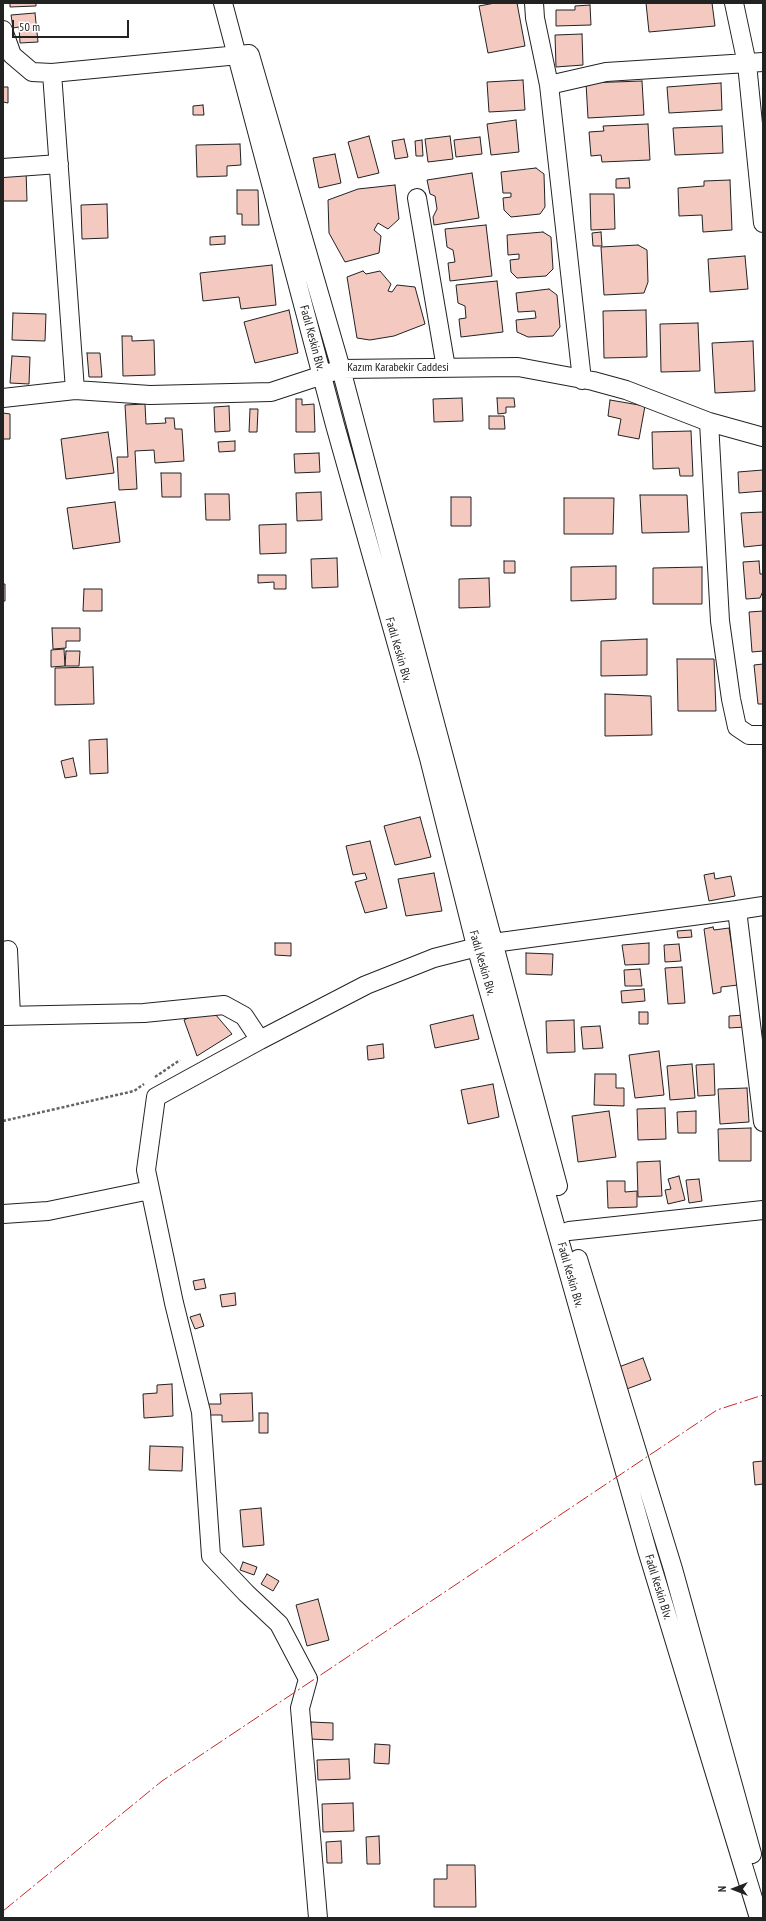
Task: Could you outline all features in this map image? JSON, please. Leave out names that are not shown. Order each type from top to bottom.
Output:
[{"type":"street","name":"Fadıl Keskin Blv.","points":[[224,3],[243,54],[341,369],[484,944],[513,1071],[647,1550],[759,1918]]},
{"type":"street","name":"Fadıl Keskin Blv.","points":[[236,3],[243,54],[322,374],[429,758],[569,1231],[673,1569],[763,1894]]},
{"type":"street","points":[[534,3],[535,18],[549,85],[582,380]]},
{"type":"street","points":[[734,3],[755,63],[763,223]]},
{"type":"street","points":[[3,30],[12,55],[32,72],[52,73],[243,54]]},
{"type":"street","points":[[549,85],[606,72],[755,63]]},
{"type":"street","points":[[52,73],[76,390]]},
{"type":"street","points":[[3,168],[59,164]]},
{"type":"street","points":[[417,198],[446,368]]},
{"type":"street","name":"Kazım Karabekir Caddesi","points":[[3,398],[76,390],[150,395],[271,392],[341,369],[518,367],[626,390],[709,422],[763,437]]},
{"type":"street","points":[[709,422],[720,621],[731,699],[737,727],[749,734],[763,735]]},
{"type":"street","points":[[318,1918],[300,1708],[308,1679],[279,1624],[246,1593],[212,1556],[201,1412],[174,1303],[146,1170],[156,1097],[260,1040],[366,985],[434,958],[484,944],[763,906]]},
{"type":"street","points":[[737,910],[763,1122]]},
{"type":"street","points":[[3,951],[8,950],[7,1016],[144,1013],[224,1005],[244,1016],[260,1040]]},
{"type":"street","points":[[3,1214],[48,1211],[150,1190]]},
{"type":"street","points":[[569,1231],[763,1210]]},
{"type":"path","points":[[154,1078],[180,1060]]},
{"type":"path","points":[[3,1121],[134,1091],[147,1082]]},
{"type":"building","points":[[10,3],[36,3],[36,6],[10,7]]},
{"type":"building","points":[[495,3],[517,3],[525,46],[488,53],[479,6]]},
{"type":"building","points":[[646,3],[712,3],[715,26],[649,32]]},
{"type":"building","points":[[590,5],[591,25],[556,26],[556,10],[575,10],[575,6]]},
{"type":"building","points":[[35,13],[38,42],[20,43],[19,27],[13,28],[11,15]]},
{"type":"building","points":[[582,34],[583,65],[556,67],[555,35]]},
{"type":"building","points":[[523,80],[525,110],[489,112],[487,82]]},
{"type":"building","points":[[642,81],[644,115],[588,118],[586,83]]},
{"type":"building","points":[[721,83],[722,110],[669,113],[667,87]]},
{"type":"building","points":[[3,87],[8,87],[8,103],[3,102]]},
{"type":"building","points":[[203,105],[204,115],[193,115],[193,106]]},
{"type":"building","points":[[516,120],[519,152],[491,155],[487,124]]},
{"type":"building","points":[[648,124],[650,160],[602,162],[601,155],[591,156],[589,132],[604,131],[603,126]]},
{"type":"building","points":[[722,126],[723,153],[675,155],[673,128]]},
{"type":"building","points":[[369,136],[379,173],[358,178],[348,142]]},
{"type":"building","points":[[450,136],[453,159],[428,162],[425,139]]},
{"type":"building","points":[[480,137],[482,154],[456,157],[454,140]]},
{"type":"building","points":[[404,139],[408,157],[395,159],[392,141]]},
{"type":"building","points":[[422,140],[423,156],[416,156],[415,141]]},
{"type":"building","points":[[240,144],[241,165],[227,166],[227,176],[197,177],[196,145]]},
{"type":"building","points":[[335,154],[341,183],[319,188],[313,158]]},
{"type":"building","points":[[536,168],[544,174],[545,207],[540,214],[511,217],[504,210],[503,198],[511,197],[511,193],[503,193],[501,172]]},
{"type":"building","points":[[26,170],[27,201],[3,201],[3,171]]},
{"type":"building","points":[[472,173],[479,218],[434,225],[433,217],[437,209],[435,196],[430,194],[427,180]]},
{"type":"building","points":[[629,178],[630,188],[616,188],[616,179]]},
{"type":"building","points":[[730,180],[732,230],[703,232],[702,215],[679,216],[678,188],[704,186],[704,181]]},
{"type":"building","points":[[395,185],[399,219],[388,229],[378,223],[374,230],[381,236],[379,253],[345,262],[329,233],[328,200],[358,189]]},
{"type":"building","points":[[237,190],[258,190],[259,225],[242,225],[242,214],[237,214]]},
{"type":"building","points":[[590,194],[614,194],[615,229],[591,230]]},
{"type":"building","points":[[107,204],[108,238],[82,239],[81,205]]},
{"type":"building","points":[[486,225],[492,276],[450,281],[448,263],[455,262],[453,250],[447,247],[445,229]]},
{"type":"building","points":[[543,232],[551,237],[553,269],[546,276],[517,278],[511,272],[510,260],[519,259],[519,254],[508,255],[507,235]]},
{"type":"building","points":[[601,232],[602,246],[593,246],[592,233]]},
{"type":"building","points":[[225,236],[225,244],[210,245],[210,237]]},
{"type":"building","points":[[638,245],[647,250],[648,282],[644,293],[604,295],[601,247]]},
{"type":"building","points":[[745,256],[748,289],[710,292],[708,259]]},
{"type":"building","points":[[272,265],[276,305],[241,309],[239,297],[203,301],[200,273]]},
{"type":"building","points":[[363,271],[366,274],[380,271],[391,284],[388,291],[392,292],[397,285],[415,287],[425,324],[394,336],[370,340],[357,338],[347,277]]},
{"type":"building","points":[[497,281],[503,332],[461,337],[459,319],[466,318],[465,306],[458,303],[456,285]]},
{"type":"building","points":[[549,289],[557,295],[560,327],[553,336],[528,337],[517,332],[516,320],[536,318],[535,311],[518,312],[516,293]]},
{"type":"building","points":[[289,310],[298,353],[255,363],[244,322]]},
{"type":"building","points":[[646,310],[647,357],[604,358],[603,311]]},
{"type":"building","points":[[13,313],[46,314],[45,341],[12,340]]},
{"type":"building","points":[[698,323],[700,371],[661,372],[660,324]]},
{"type":"building","points":[[122,336],[132,336],[132,341],[154,340],[155,375],[123,376]]},
{"type":"building","points":[[753,341],[755,391],[715,393],[712,343]]},
{"type":"building","points":[[87,353],[100,353],[102,377],[89,377]]},
{"type":"building","points":[[12,356],[30,357],[29,384],[10,383]]},
{"type":"building","points":[[462,398],[463,421],[434,422],[433,399]]},
{"type":"building","points":[[497,398],[514,398],[515,407],[506,407],[506,413],[498,414]]},
{"type":"building","points":[[296,399],[302,399],[302,405],[314,404],[315,432],[296,432]]},
{"type":"building","points":[[610,400],[645,406],[639,439],[618,435],[621,419],[608,416]]},
{"type":"building","points":[[145,404],[146,424],[166,423],[165,418],[174,418],[175,429],[182,429],[184,461],[155,463],[154,450],[135,451],[137,489],[119,490],[117,457],[128,457],[125,405]]},
{"type":"building","points":[[229,406],[230,431],[215,432],[214,407]]},
{"type":"building","points":[[250,409],[258,409],[257,432],[249,432]]},
{"type":"building","points":[[3,413],[10,414],[10,439],[3,439]]},
{"type":"building","points":[[489,416],[504,416],[505,429],[489,429]]},
{"type":"building","points":[[691,431],[693,476],[680,476],[679,468],[653,469],[652,432]]},
{"type":"building","points":[[108,432],[114,473],[66,479],[61,439]]},
{"type":"building","points":[[235,441],[235,451],[219,452],[218,442]]},
{"type":"building","points":[[319,453],[320,472],[295,473],[294,454]]},
{"type":"building","points":[[763,470],[763,491],[739,493],[738,472]]},
{"type":"building","points":[[161,473],[181,473],[181,497],[162,497]]},
{"type":"building","points":[[321,492],[322,520],[297,521],[296,493]]},
{"type":"building","points":[[205,494],[229,494],[230,520],[206,520]]},
{"type":"building","points":[[640,495],[687,495],[689,532],[642,533]]},
{"type":"building","points":[[451,497],[471,497],[471,526],[451,526]]},
{"type":"building","points":[[564,498],[614,498],[613,534],[564,534]]},
{"type":"building","points":[[115,502],[120,542],[73,549],[67,508]]},
{"type":"building","points":[[763,512],[763,545],[744,547],[741,513]]},
{"type":"building","points":[[286,524],[286,553],[260,554],[259,525]]},
{"type":"building","points":[[337,558],[338,587],[312,588],[311,559]]},
{"type":"building","points":[[504,561],[515,561],[515,573],[504,573]]},
{"type":"building","points":[[759,561],[760,574],[763,574],[763,591],[760,598],[746,599],[743,562]]},
{"type":"building","points":[[616,566],[616,599],[571,601],[571,567]]},
{"type":"building","points":[[702,567],[702,604],[653,604],[653,568]]},
{"type":"building","points":[[258,575],[286,575],[286,589],[274,589],[274,582],[258,583]]},
{"type":"building","points":[[489,578],[490,607],[459,608],[459,579]]},
{"type":"building","points":[[3,584],[5,584],[5,601],[3,601]]},
{"type":"building","points":[[84,589],[102,589],[102,611],[83,611]]},
{"type":"building","points":[[763,611],[763,651],[752,652],[749,612]]},
{"type":"building","points":[[52,628],[80,628],[80,641],[66,641],[66,648],[53,649]]},
{"type":"building","points":[[647,639],[647,675],[601,676],[601,641]]},
{"type":"building","points":[[64,649],[65,666],[51,667],[51,650]]},
{"type":"building","points":[[66,651],[80,651],[79,666],[65,666]]},
{"type":"building","points":[[677,659],[714,659],[716,711],[678,711]]},
{"type":"building","points":[[763,664],[763,704],[758,704],[754,665]]},
{"type":"building","points":[[93,667],[94,704],[55,705],[55,668]]},
{"type":"building","points":[[605,694],[651,696],[652,735],[605,736]]},
{"type":"building","points":[[107,739],[108,773],[90,774],[89,740]]},
{"type":"building","points":[[73,758],[77,776],[65,778],[61,761]]},
{"type":"building","points":[[420,817],[431,857],[395,865],[384,826]]},
{"type":"building","points":[[370,841],[387,908],[365,913],[355,882],[367,879],[365,873],[353,875],[346,846]]},
{"type":"building","points":[[434,873],[442,911],[406,916],[398,879]]},
{"type":"building","points":[[714,873],[715,879],[731,876],[735,896],[709,901],[704,875]]},
{"type":"building","points":[[713,927],[714,930],[729,928],[738,985],[721,987],[721,992],[713,994],[704,929]]},
{"type":"building","points":[[691,930],[692,937],[678,938],[677,931]]},
{"type":"building","points":[[275,943],[291,943],[291,956],[275,955]]},
{"type":"building","points":[[649,943],[649,964],[625,965],[622,945]]},
{"type":"building","points":[[679,944],[681,961],[665,962],[664,945]]},
{"type":"building","points":[[526,953],[553,954],[552,975],[526,974]]},
{"type":"building","points":[[682,967],[685,1003],[668,1004],[665,968]]},
{"type":"building","points":[[640,969],[642,986],[625,986],[624,970]]},
{"type":"building","points":[[644,989],[645,1001],[622,1003],[621,991]]},
{"type":"building","points":[[210,1008],[232,1034],[197,1056],[184,1020]]},
{"type":"building","points":[[639,1012],[648,1012],[648,1024],[639,1024]]},
{"type":"building","points":[[473,1015],[479,1039],[435,1048],[430,1025]]},
{"type":"building","points":[[745,1015],[745,1027],[729,1028],[729,1016]]},
{"type":"building","points":[[574,1020],[575,1052],[547,1053],[546,1021]]},
{"type":"building","points":[[600,1026],[603,1048],[583,1049],[581,1027]]},
{"type":"building","points":[[383,1044],[384,1058],[368,1060],[367,1046]]},
{"type":"building","points":[[659,1051],[664,1095],[635,1098],[629,1055]]},
{"type":"building","points":[[692,1064],[695,1098],[670,1100],[667,1066]]},
{"type":"building","points":[[714,1064],[715,1095],[698,1096],[696,1065]]},
{"type":"building","points":[[595,1074],[616,1074],[616,1088],[624,1088],[624,1106],[594,1105]]},
{"type":"building","points":[[493,1084],[499,1117],[468,1124],[461,1090]]},
{"type":"building","points":[[747,1088],[749,1122],[720,1124],[718,1089]]},
{"type":"building","points":[[665,1108],[666,1139],[638,1140],[637,1109]]},
{"type":"building","points":[[609,1111],[616,1157],[578,1162],[572,1116]]},
{"type":"building","points":[[696,1111],[696,1133],[678,1133],[677,1112]]},
{"type":"building","points":[[751,1128],[751,1161],[719,1161],[718,1129]]},
{"type":"building","points":[[660,1161],[662,1196],[638,1197],[637,1162]]},
{"type":"building","points":[[679,1176],[685,1200],[668,1204],[665,1190],[671,1189],[668,1179]]},
{"type":"building","points":[[699,1179],[702,1201],[689,1203],[686,1180]]},
{"type":"building","points":[[607,1181],[625,1181],[625,1192],[637,1191],[637,1207],[608,1208]]},
{"type":"building","points":[[204,1279],[206,1288],[195,1290],[193,1281]]},
{"type":"building","points":[[235,1293],[236,1305],[222,1307],[220,1295]]},
{"type":"building","points":[[200,1314],[204,1326],[195,1329],[190,1317]]},
{"type":"building","points":[[643,1358],[651,1380],[624,1390],[616,1368]]},
{"type":"building","points":[[172,1384],[173,1416],[144,1418],[143,1394],[157,1393],[157,1385]]},
{"type":"building","points":[[252,1393],[253,1421],[222,1422],[222,1415],[203,1415],[203,1404],[221,1404],[220,1394]]},
{"type":"building","points":[[259,1413],[268,1413],[268,1433],[259,1433]]},
{"type":"building","points":[[150,1446],[183,1447],[182,1471],[149,1470]]},
{"type":"building","points":[[763,1461],[763,1484],[755,1485],[753,1462]]},
{"type":"building","points":[[261,1508],[264,1545],[243,1547],[240,1510]]},
{"type":"building","points":[[243,1562],[257,1567],[254,1575],[240,1570]]},
{"type":"building","points":[[267,1574],[279,1581],[273,1591],[261,1584]]},
{"type":"building","points":[[318,1599],[329,1640],[307,1646],[296,1605]]},
{"type":"building","points":[[311,1722],[333,1723],[333,1740],[310,1739]]},
{"type":"building","points":[[375,1744],[390,1745],[389,1764],[374,1763]]},
{"type":"building","points":[[349,1759],[350,1779],[318,1780],[317,1760]]},
{"type":"building","points":[[353,1803],[354,1831],[323,1832],[322,1804]]},
{"type":"building","points":[[379,1836],[380,1864],[367,1864],[366,1837]]},
{"type":"building","points":[[341,1841],[342,1863],[327,1863],[326,1842]]},
{"type":"building","points":[[447,1865],[475,1865],[476,1907],[434,1907],[434,1879],[447,1879]]},
{"type":"power","points":[[3,1911],[162,1781],[717,1410],[763,1395]]}]
